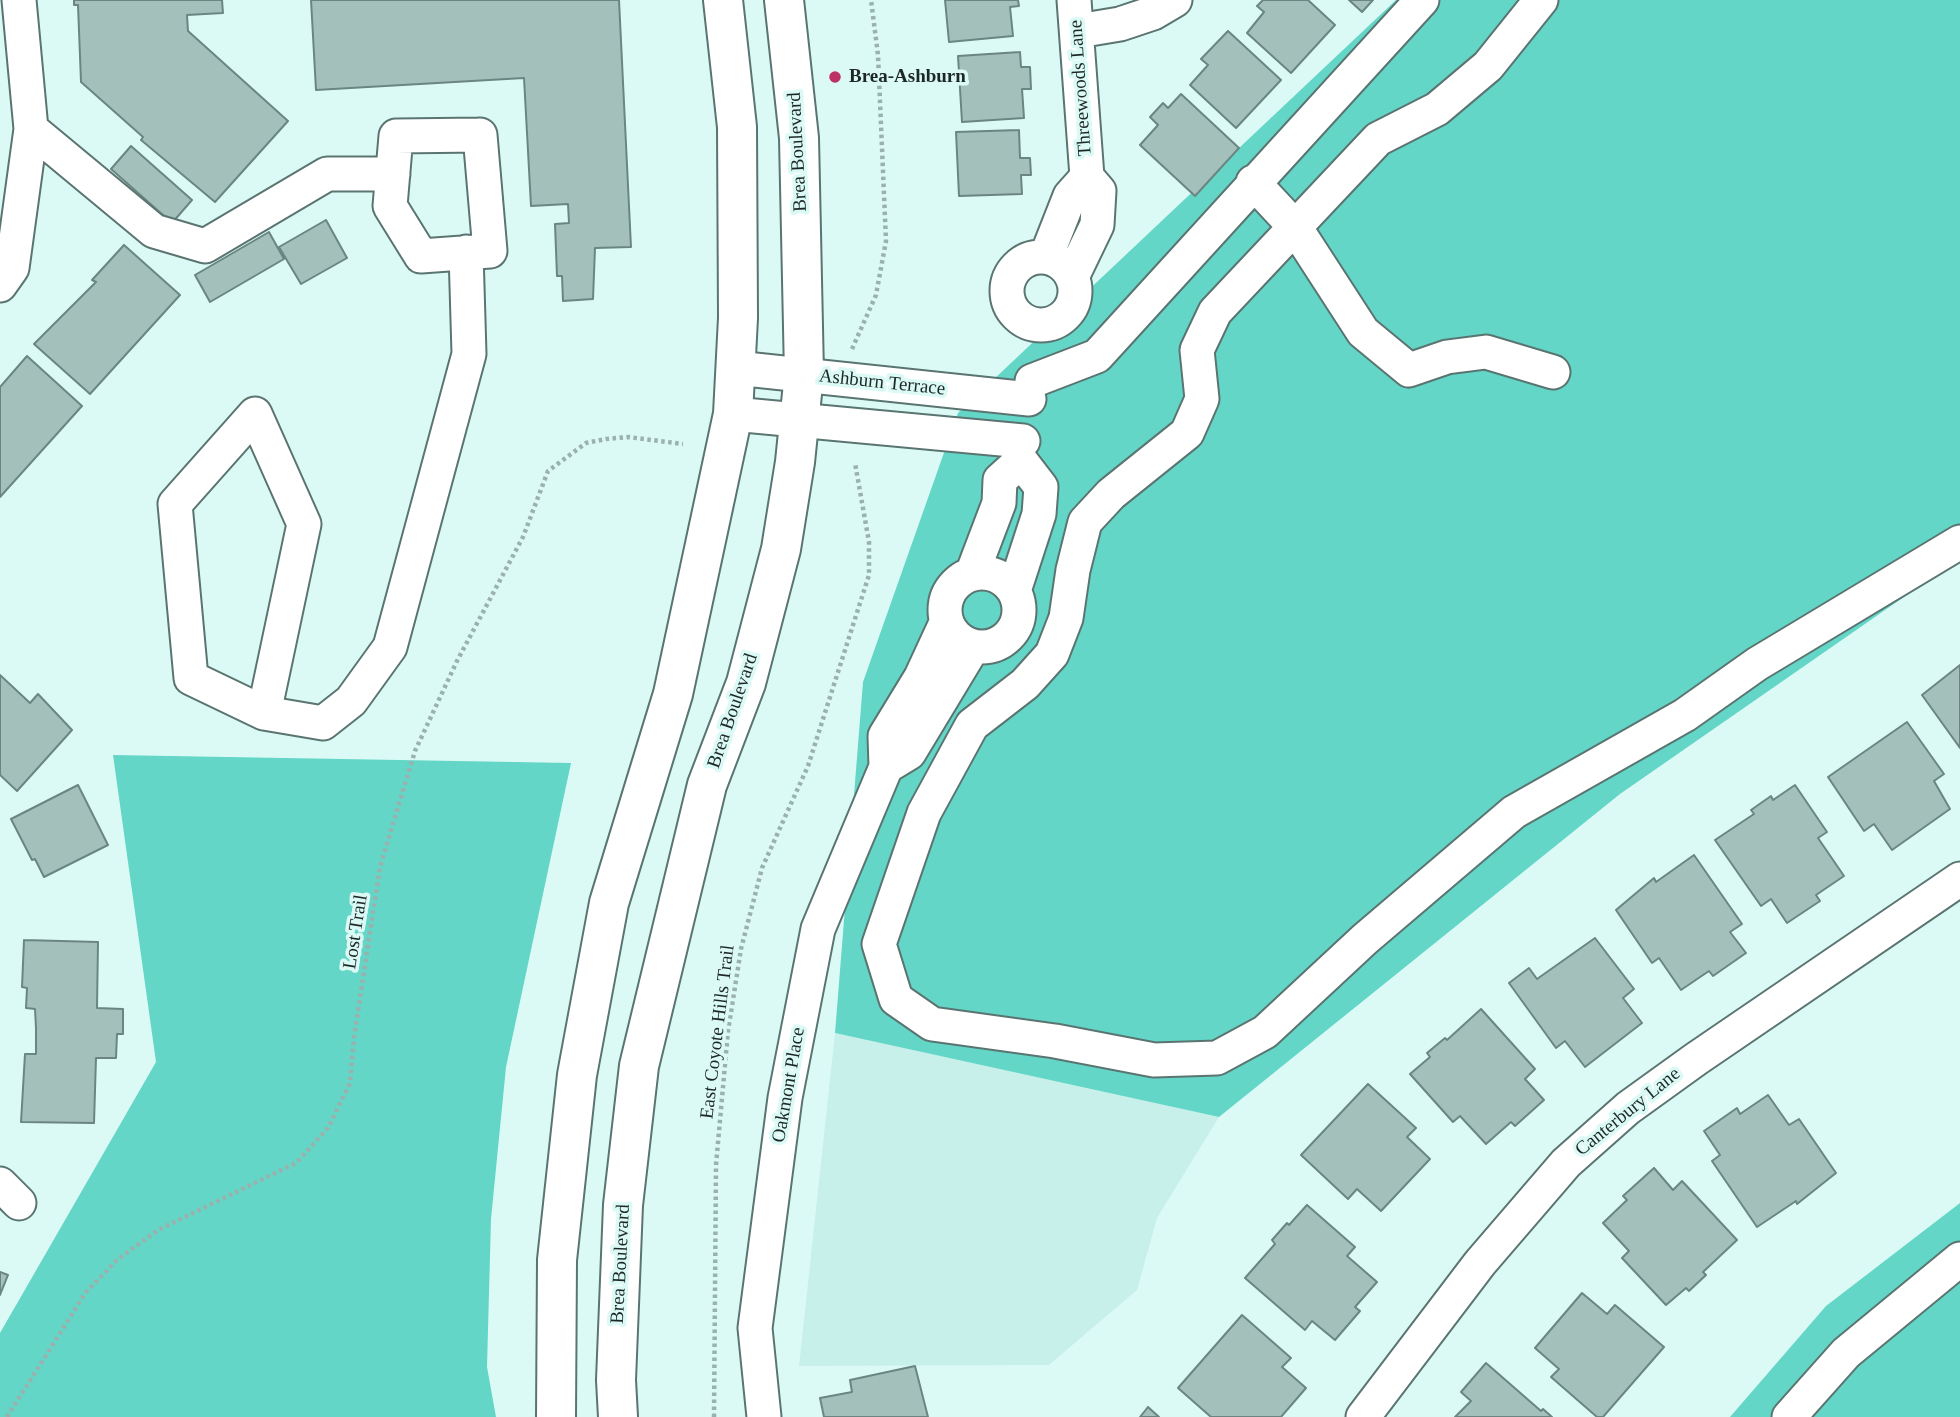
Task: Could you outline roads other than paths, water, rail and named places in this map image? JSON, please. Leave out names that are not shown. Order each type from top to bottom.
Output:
[{"type":"main road","points":[[556,1417],[557,1260],[577,1075],[609,903],[673,694],[733,414],[736,368],[737,127],[723,0]]},
{"type":"main road","name":"Brea Boulevard","points":[[618,1417],[616,1380],[623,1206],[639,1066],[707,785],[746,683],[781,549],[799,418],[804,374],[799,138],[784,0]]},
{"type":"street","points":[[0,285],[12,268],[31,129],[19,0]]},
{"type":"street","points":[[1076,16],[1120,24],[1153,13],[1175,0]]},
{"type":"street","points":[[1031,390],[1097,356],[1253,182],[1422,0]]},
{"type":"street","points":[[1541,0],[1488,66],[1437,109],[1378,139],[1215,312],[1197,350],[1202,399],[1187,433],[1111,494],[1085,522],[1073,570],[1066,618],[1052,654],[1026,684],[972,725],[924,813],[879,944],[896,999],[932,1024],[1055,1041],[1154,1060],[1217,1058],[1265,1032],[1365,939],[1514,812],[1685,715],[1756,664],[1960,542]]},
{"type":"street","name":"Threewoods Lane","points":[[1072,277],[1097,225],[1099,191],[1087,177],[1076,16]]},
{"type":"street","points":[[31,129],[154,231],[205,246],[327,174],[393,174]]},
{"type":"street","points":[[480,135],[490,251],[466,253],[421,256],[390,206],[396,136],[480,135]]},
{"type":"street","name":"Threewoods Lane","points":[[1046,257],[1070,196],[1087,177]]},
{"type":"street","points":[[1253,182],[1295,228],[1363,332],[1409,370],[1447,357],[1486,352],[1553,372]]},
{"type":"street","points":[[264,713],[304,524],[255,414],[175,504],[191,678],[264,713],[323,723],[351,701],[390,647],[469,354],[466,253]]},
{"type":"street","points":[[1046,257],[1066,267],[1072,277],[1075,289],[1069,310],[1059,319],[1042,325],[1031,323],[1014,311],[1007,291],[1015,270],[1024,262],[1046,257]]},
{"type":"street","points":[[972,574],[999,503],[1000,480],[1022,451],[1042,325]]},
{"type":"street","name":"Ashburn Terrace","points":[[736,368],[1031,390]]},
{"type":"street","points":[[733,414],[799,418],[1022,451]]},
{"type":"street","points":[[1014,591],[996,575],[972,574],[952,587],[946,598],[946,623],[952,634],[973,646],[985,647],[1007,637],[1018,615],[1014,591],[1039,514],[1041,487],[1022,451]]},
{"type":"street","name":"Oakmont Place","points":[[764,1417],[755,1328],[785,1098],[818,929],[886,767],[885,736],[921,677],[946,623]]},
{"type":"street","name":"Oakmont Place","points":[[886,767],[909,753],[973,646]]},
{"type":"street","name":"Canterbury Lane","points":[[1363,1417],[1480,1262],[1566,1163],[1628,1108],[1686,1066],[1960,879]]},
{"type":"street","points":[[1789,1417],[1846,1353],[1960,1259]]},
{"type":"place","name":"Brea-Ashburn","points":[[835,77]]}]
